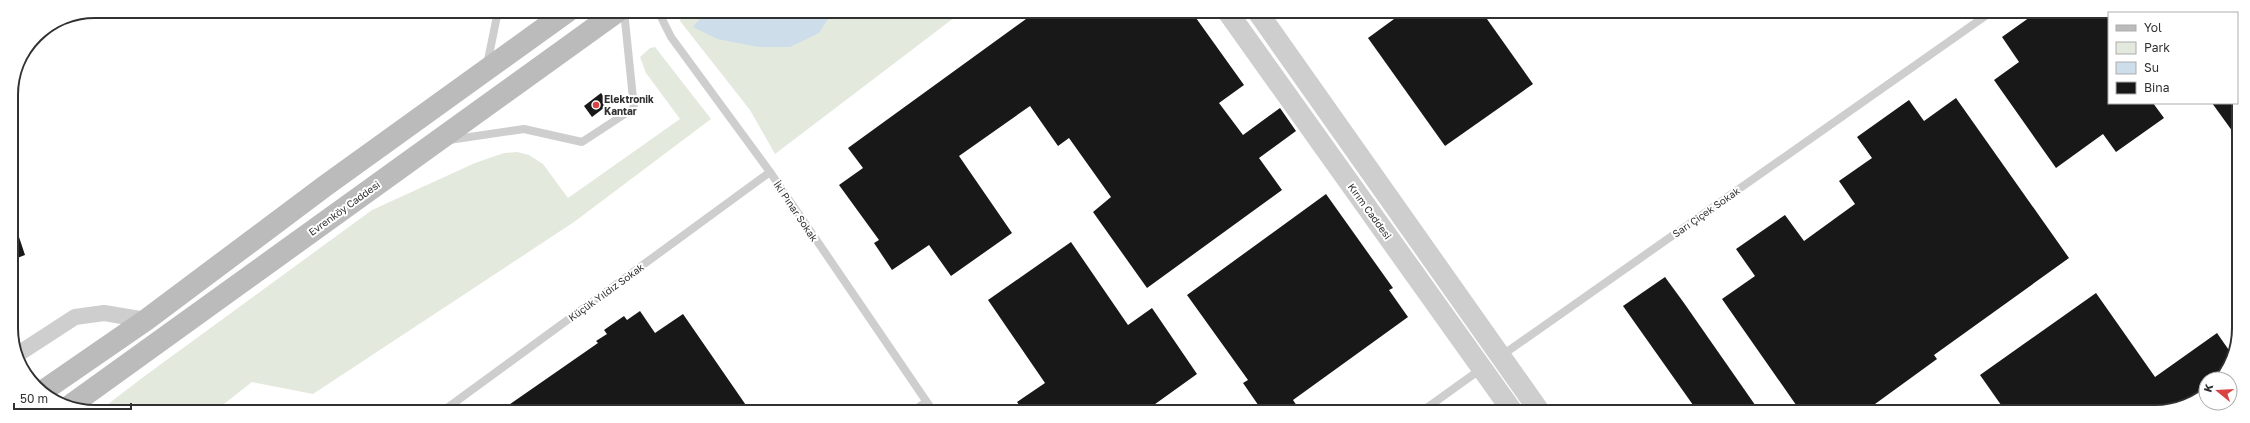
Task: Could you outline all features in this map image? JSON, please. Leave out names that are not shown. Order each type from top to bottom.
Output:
[{"type":"main road","points":[[47,388],[146,320],[325,186],[558,18]]},
{"type":"main road","name":"Evrenköy Caddesi","points":[[75,402],[608,18]]},
{"type":"street","name":"Kırım Caddesi","points":[[1232,18],[1492,362],[1533,405]]},
{"type":"street","name":"Kırım Caddesi","points":[[1262,18],[1492,362],[1509,405]]},
{"type":"street","points":[[22,352],[75,317],[104,313],[146,320]]},
{"type":"lane","points":[[485,71],[496,18]]},
{"type":"lane","points":[[436,142],[524,129],[582,142],[634,108],[625,18]]},
{"type":"lane","name":"İki Pınar Sokak","points":[[662,18],[671,37],[770,172],[928,405]]},
{"type":"lane","name":"Sarı Çiçek Sokak","points":[[1431,405],[1982,18]]},
{"type":"lane","name":"Küçük Yıldız Sokak","points":[[451,405],[770,172]]},
{"type":"lane","points":[[922,405],[926,402]]},
{"type":"green space","points":[[681,18],[954,18],[775,154],[750,110],[680,21]]},
{"type":"green space","points":[[655,47],[711,119],[574,222],[313,394],[252,382],[223,405],[107,405],[372,210],[475,163],[504,153],[517,152],[529,155],[543,164],[568,198],[680,119],[646,73],[640,57],[650,48]]},
{"type":"water","points":[[700,18],[829,18],[819,33],[790,47],[758,47],[717,39],[693,27]]},
{"type":"building","points":[[1027,18],[1196,18],[1244,85],[1219,103],[1243,135],[1280,108],[1296,131],[1259,158],[1282,190],[1147,288],[1093,212],[1111,197],[1069,138],[1058,146],[1030,106],[959,156],[1012,233],[951,276],[929,245],[892,270],[874,243],[879,240],[839,185],[863,168],[848,148]]},
{"type":"building","points":[[1395,18],[1486,18],[1533,84],[1445,146],[1368,38]]},
{"type":"building","points":[[2029,18],[2108,18],[2108,104],[2154,104],[2164,118],[2116,152],[2103,134],[2056,168],[1994,80],[2019,62],[2002,37]]},
{"type":"building","name":"Elektronik Kantar","points":[[601,93],[609,104],[592,117],[584,106]]},
{"type":"building","points":[[1956,98],[2069,258],[1934,355],[1937,359],[1874,405],[1796,405],[1722,299],[1755,276],[1736,249],[1785,215],[1804,241],[1855,204],[1839,181],[1872,158],[1857,137],[1909,100],[1924,121]]},
{"type":"building","points":[[2213,104],[2232,104],[2232,131]]},
{"type":"building","points":[[1326,194],[1393,288],[1389,290],[1408,317],[1293,400],[1296,405],[1258,405],[1243,383],[1248,380],[1187,295]]},
{"type":"building","points":[[18,234],[25,255],[18,258]]},
{"type":"building","points":[[1071,242],[1128,325],[1152,308],[1197,374],[1154,405],[1019,405],[1017,402],[1045,383],[988,300]]},
{"type":"building","points":[[1665,277],[1755,405],[1693,405],[1623,306]]},
{"type":"building","points":[[2096,293],[2155,377],[2217,333],[2229,350],[2219,371],[2198,371],[2198,392],[2170,404],[2001,405],[1980,375]]},
{"type":"building","points":[[640,311],[655,333],[683,314],[746,405],[509,405],[598,343],[596,341],[607,334],[604,330],[624,316],[627,320]]},
{"type":"place","name":"Elektronik Kantar","points":[[596,105]]}]
